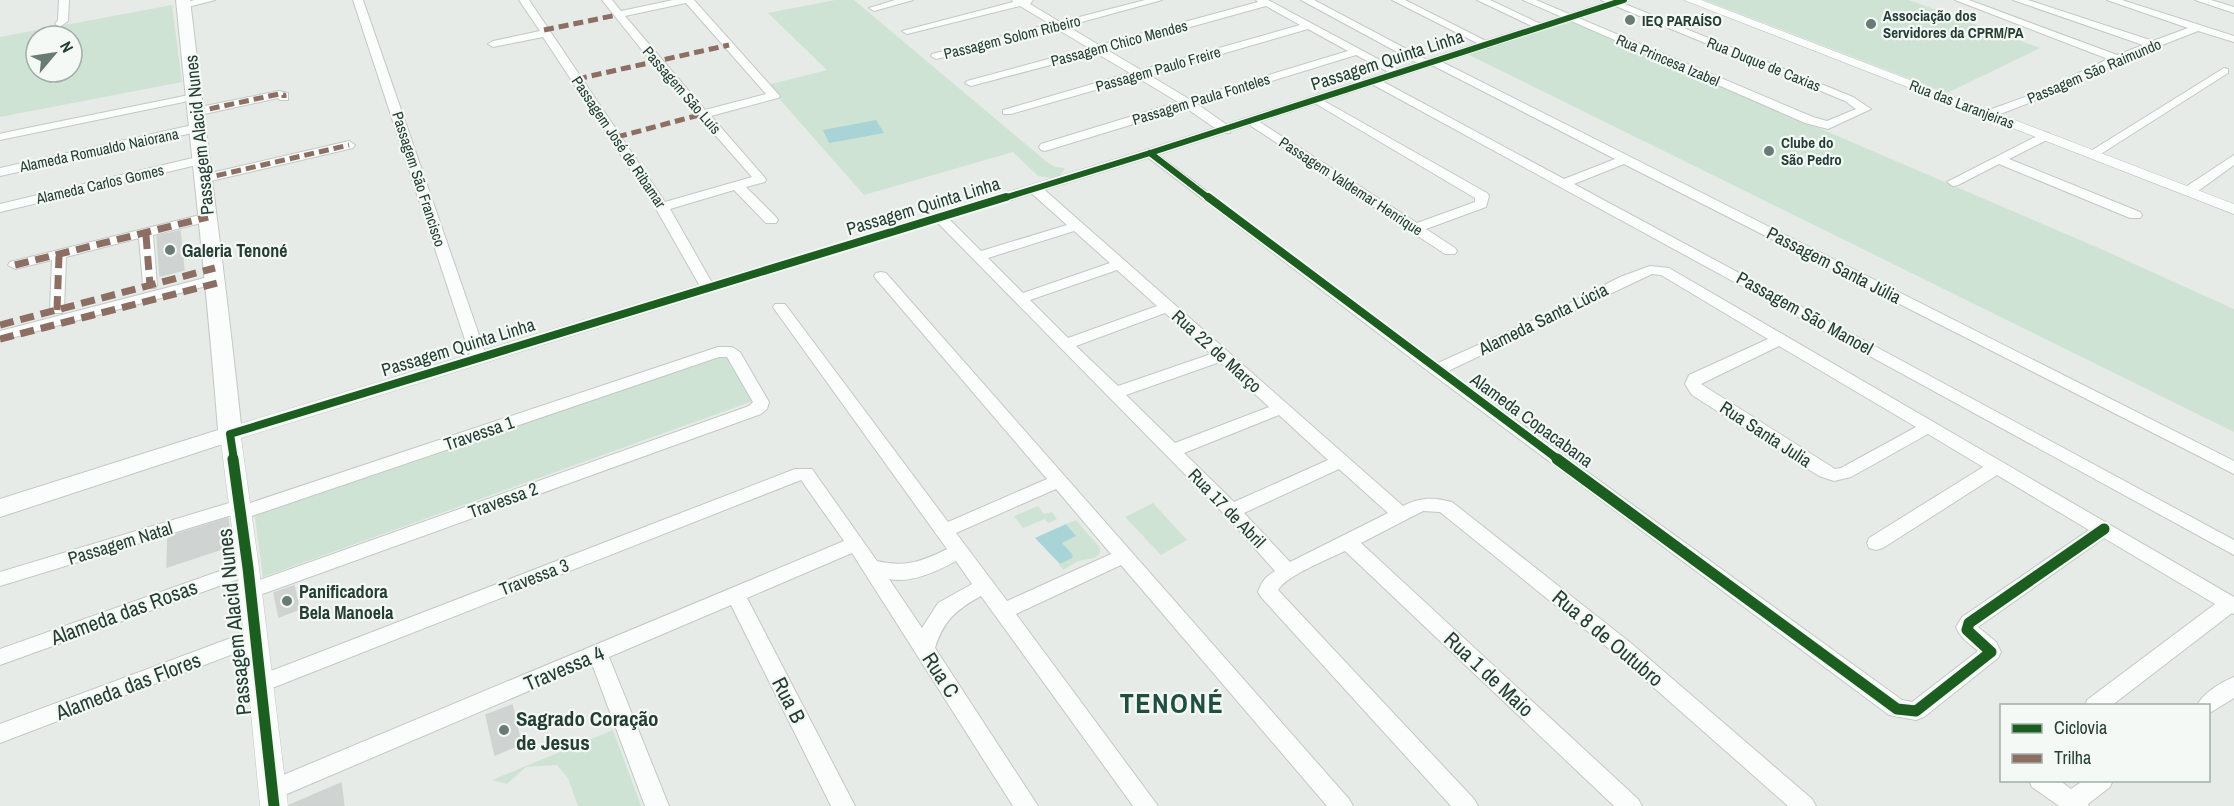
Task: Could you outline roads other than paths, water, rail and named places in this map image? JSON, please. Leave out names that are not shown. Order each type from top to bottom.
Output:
[{"type":"main road","name":"Passagem Alacid Nunes","points":[[184,2],[202,179],[215,274],[230,434]]},
{"type":"main road","name":"Passagem Quinta Linha","points":[[0,508],[230,434]]},
{"type":"street","points":[[60,24],[63,21],[64,0]]},
{"type":"street","points":[[184,2],[210,0]]},
{"type":"street","name":"Passagem São Francisco","points":[[358,0],[479,358]]},
{"type":"street","name":"Passagem José de Ribamar","points":[[524,0],[662,207],[708,288]]},
{"type":"street","name":"Passagem São Luís","points":[[607,0],[617,15],[760,179],[736,186]]},
{"type":"street","points":[[617,15],[688,0],[774,96],[703,114]]},
{"type":"street","points":[[874,8],[908,0]]},
{"type":"street","points":[[907,31],[1019,1],[1033,0]]},
{"type":"street","name":"Passagem Solom Ribeiro","points":[[936,56],[1157,0]]},
{"type":"street","name":"Passagem Santa Júlia","points":[[1306,0],[2234,468]]},
{"type":"street","points":[[1397,0],[1489,45]]},
{"type":"street","points":[[1482,0],[1542,27]]},
{"type":"street","name":"Rua Princesa Izabel","points":[[1528,0],[1809,120]]},
{"type":"street","name":"Rua das Laranjeiras","points":[[1690,0],[2234,209]]},
{"type":"street","points":[[1960,0],[2117,59]]},
{"type":"street","points":[[2018,0],[2153,45]]},
{"type":"street","points":[[2112,0],[2234,39]]},
{"type":"street","points":[[2200,0],[2234,10]]},
{"type":"street","points":[[1019,1],[1055,25],[1187,103],[1226,130]]},
{"type":"street","name":"Passagem Quinta Linha","points":[[230,434],[1226,130],[1489,45],[1614,1]]},
{"type":"street","name":"Rua Duque de Caxias","points":[[1614,1],[1850,99],[1864,107],[1833,123],[1820,124],[1809,120]]},
{"type":"street","points":[[1264,2],[1398,73]]},
{"type":"street","name":"Passagem Chico Mendes","points":[[970,82],[1264,2]]},
{"type":"street","name":"Passagem Paulo Freire","points":[[1006,112],[1309,26]]},
{"type":"street","name":"Passagem São Raimundo","points":[[1990,114],[2043,94],[2117,59],[2199,27]]},
{"type":"street","points":[[493,44],[546,33]]},
{"type":"street","name":"Passagem Paula Fonteles","points":[[1045,147],[1358,51]]},
{"type":"street","points":[[2092,154],[2224,70]]},
{"type":"street","name":"Passagem São Manoel","points":[[1374,81],[1566,183],[2234,548]]},
{"type":"street","points":[[3,136],[196,112],[279,94],[284,95],[284,98]]},
{"type":"street","points":[[1317,100],[1482,196],[1481,204],[1417,228]]},
{"type":"street","name":"Alameda Romualdo Naiorana","points":[[0,172],[196,112]]},
{"type":"street","name":"Passagem Valdemar Henrique","points":[[1251,122],[1450,250]]},
{"type":"street","points":[[1953,182],[2045,136]]},
{"type":"street","points":[[202,179],[349,145]]},
{"type":"street","name":"Alameda Copacabana","points":[[1150,153],[1437,370],[1897,709],[1916,711],[1991,652],[1967,630],[1969,623],[2104,529]]},
{"type":"street","points":[[1566,183],[1625,159]]},
{"type":"street","points":[[1999,159],[2135,215]]},
{"type":"street","points":[[2189,191],[2234,159]]},
{"type":"street","name":"Alameda Carlos Gomes","points":[[0,208],[201,160]]},
{"type":"street","points":[[662,207],[736,186],[771,220]]},
{"type":"street","name":"Rua 22 de Março","points":[[1034,188],[1400,514]]},
{"type":"street","points":[[15,265],[208,217]]},
{"type":"street","name":"Rua 17 de Abril","points":[[940,218],[1232,511],[1287,572]]},
{"type":"street","points":[[979,256],[1077,226]]},
{"type":"street","points":[[146,235],[150,285]]},
{"type":"street","points":[[57,310],[59,256]]},
{"type":"street","points":[[1022,298],[1121,264]]},
{"type":"street","name":"Alameda Santa Lúcia","points":[[1437,370],[1650,270],[1664,272],[1779,340]]},
{"type":"street","points":[[0,325],[150,285],[215,274]]},
{"type":"street","points":[[0,336],[215,274]]},
{"type":"street","points":[[881,276],[1341,806]]},
{"type":"street","points":[[780,307],[1146,806]]},
{"type":"street","points":[[1066,344],[1167,308]]},
{"type":"street","points":[[1779,340],[2231,605],[2096,704]]},
{"type":"street","name":"Rua Santa Julia","points":[[1779,340],[1695,379],[1693,384],[1708,397],[1825,472],[1834,475],[1845,473],[1928,427]]},
{"type":"street","name":"Travessa 1","points":[[240,510],[718,352],[732,352],[761,402],[755,410]]},
{"type":"street","points":[[1116,393],[1222,356]]},
{"type":"street","points":[[1172,451],[1281,408]]},
{"type":"street","name":"Travessa 2","points":[[249,579],[755,410]]},
{"type":"street","name":"Passagem Alacid Nunes","points":[[230,434],[249,579],[273,798]]},
{"type":"street","points":[[1232,511],[1341,461]]},
{"type":"street","points":[[1876,543],[1997,466]]},
{"type":"street","name":"Travessa 3","points":[[260,684],[790,477],[801,473],[809,475]]},
{"type":"street","name":"Rua C","points":[[809,475],[1026,806]]},
{"type":"street","points":[[944,531],[1059,480]]},
{"type":"street","name":"Rua 8 de Outubro","points":[[1287,572],[1420,505],[1434,504],[1446,507],[1625,650],[1804,806]]},
{"type":"street","name":"Passagem Natal","points":[[0,579],[240,510]]},
{"type":"street","name":"Rua 1 de Maio","points":[[1348,542],[1630,806]]},
{"type":"street","name":"Travessa 4","points":[[273,798],[597,654],[856,544]]},
{"type":"street","points":[[871,567],[895,573],[930,566],[959,551]]},
{"type":"street","points":[[1003,611],[1124,556]]},
{"type":"street","points":[[1287,572],[1271,583],[1268,592],[1466,806]]},
{"type":"street","name":"Alameda das Rosas","points":[[0,657],[249,579]]},
{"type":"street","points":[[924,649],[930,628],[943,609],[953,601],[985,586]]},
{"type":"street","name":"Rua B","points":[[735,594],[843,806]]},
{"type":"street","name":"Alameda das Flores","points":[[0,734],[255,637]]},
{"type":"street","points":[[597,654],[657,806]]},
{"type":"street","points":[[2207,704],[2234,686]]},
{"type":"street","points":[[2043,782],[2074,804],[2100,782]]},
{"type":"water","points":[[876,120],[884,133],[829,143],[823,130]]},
{"type":"water","points":[[1066,524],[1076,536],[1062,543],[1073,555],[1072,558],[1060,564],[1035,538]]},
{"type":"place","name":"IEQ PARAÍSO","points":[[1630,20]]},
{"type":"place","name":"Associação dos Servidores da CPRM/PA","points":[[1871,24]]},
{"type":"place","name":"Clube do São Pedro","points":[[1769,151]]},
{"type":"place","name":"Galeria Tenoné","points":[[170,250]]},
{"type":"place","name":"Panificadora Bela Manoela","points":[[287,601]]},
{"type":"place","name":"Sagrado Coração de Jesus","points":[[504,730]]},
{"type":"district","name":"TENONÉ","points":[[1172,703]]}]
